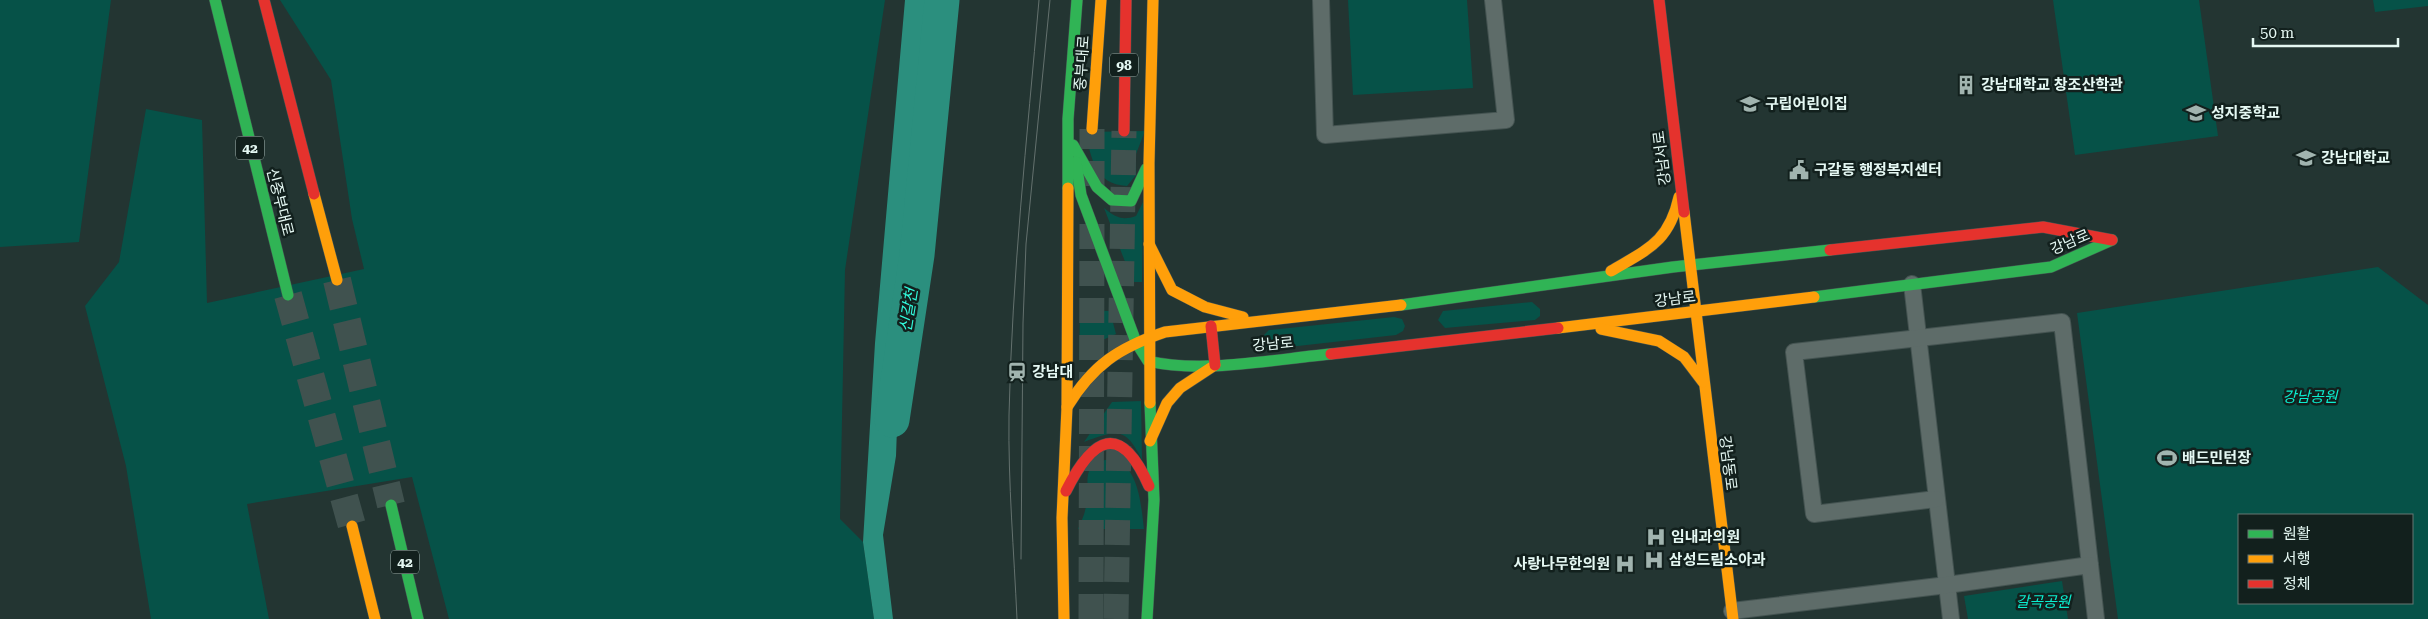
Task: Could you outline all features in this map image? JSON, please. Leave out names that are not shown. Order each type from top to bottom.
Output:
[{"type":"main road","name":"신중부대로","points":[[215,0],[238,100],[288,295]]},
{"type":"main road","points":[[264,0],[337,280]]},
{"type":"main road","points":[[1064,619],[1064,495],[1069,255],[1068,119],[1077,0]]},
{"type":"main road","name":"중부대로","points":[[1092,129],[1101,0]]},
{"type":"main road","name":"98","points":[[1124,131],[1124,32],[1126,0]]},
{"type":"main road","points":[[1147,619],[1154,500],[1148,361],[1149,163],[1153,0]]},
{"type":"main road","name":"강남서로","points":[[1659,0],[1696,312]]},
{"type":"main road","points":[[1073,145],[1097,187],[1112,200],[1131,201],[1161,137],[1162,108]]},
{"type":"main road","points":[[1068,119],[1081,195],[1136,342],[1148,361]]},
{"type":"main road","points":[[1603,276],[1648,249],[1664,235],[1672,222],[1681,191]]},
{"type":"main road","name":"강남로","points":[[1067,408],[1081,384],[1102,360],[1136,342],[1165,332],[1419,303],[1691,265],[2043,227],[2112,240],[2051,266],[1696,312],[1424,345],[1215,365],[1165,365],[1148,361]]},
{"type":"main road","points":[[1149,244],[1172,290],[1205,308],[1258,320]]},
{"type":"main road","name":"강남동로","points":[[1696,312],[1732,615]]},
{"type":"main road","points":[[1583,325],[1659,341],[1684,357],[1703,383]]},
{"type":"main road","points":[[1150,441],[1167,403],[1180,388],[1215,365],[1211,326]]},
{"type":"main road","points":[[1064,495],[1088,453],[1101,445],[1111,443],[1123,446],[1135,458],[1154,500]]},
{"type":"main road","name":"42","points":[[391,505],[418,619]]},
{"type":"main road","points":[[352,526],[375,619]]},
{"type":"street","points":[[1321,0],[1325,135],[1506,120],[1493,0]]},
{"type":"street","points":[[1912,284],[1951,619]]},
{"type":"street","points":[[1936,499],[1814,514],[1794,352],[2062,322],[2096,619]]},
{"type":"street","points":[[1732,615],[2090,565]]},
{"type":"green space","points":[[0,0],[111,0],[79,242],[0,247]]},
{"type":"green space","points":[[280,0],[885,0],[845,270],[840,519],[863,542],[874,619],[449,619],[412,477],[247,504],[269,619],[151,619],[126,466],[85,306],[119,262],[146,109],[202,120],[207,303],[364,269],[352,219],[331,80]]},
{"type":"green space","points":[[1348,0],[1467,0],[1473,88],[1353,95]]},
{"type":"green space","points":[[2053,0],[2199,0],[2218,136],[2075,155]]},
{"type":"green space","points":[[2373,0],[2428,0],[2428,6],[2375,12]]},
{"type":"green space","points":[[1145,131],[1136,154],[1136,175],[1127,186],[1116,184],[1101,175],[1093,160],[1085,132]]},
{"type":"green space","points":[[1143,202],[1142,282],[1133,282],[1104,208],[1112,214],[1127,218],[1136,216]]},
{"type":"green space","name":"강남공원","points":[[2378,267],[2428,305],[2428,619],[2118,619],[2077,313]]},
{"type":"green space","points":[[1532,302],[1540,309],[1540,316],[1535,320],[1445,328],[1438,320],[1443,311]]},
{"type":"green space","points":[[1080,310],[1110,311],[1116,334],[1096,343],[1079,361]]},
{"type":"green space","points":[[1394,317],[1402,319],[1405,326],[1403,331],[1396,335],[1271,349],[1265,347],[1262,341],[1264,335],[1269,330]]},
{"type":"green space","points":[[1141,401],[1142,460],[1130,441],[1125,436],[1119,434],[1112,433],[1084,442],[1112,402]]},
{"type":"green space","points":[[1114,458],[1129,470],[1134,479],[1140,498],[1144,529],[1078,529],[1085,509],[1090,469],[1102,461]]},
{"type":"green space","name":"갈곡공원","points":[[2062,581],[2068,619],[1968,619],[1964,596]]},
{"type":"shaded area","points":[[905,0],[932,0],[923,56],[900,343],[896,456],[883,535],[893,619],[874,619],[863,542],[875,343]]},
{"type":"waterway","name":"신갈천","points":[[892,420],[917,255],[942,0]]},
{"type":"tunnel","points":[[1092,129],[1092,186]]},
{"type":"tunnel","points":[[1116,619],[1124,131]]},
{"type":"tunnel","points":[[1091,619],[1092,224]]},
{"type":"tunnel","points":[[337,280],[391,505]]},
{"type":"tunnel","points":[[288,295],[352,526]]},
{"type":"tram line","points":[[1017,619],[1011,517],[1009,415],[1013,311],[1039,0]]},
{"type":"tram line","points":[[1021,559],[1023,323],[1026,244],[1050,0]]},
{"type":"traffic: fast","points":[[215,0],[288,295]]},
{"type":"traffic: fast","points":[[1068,188],[1068,119],[1077,0]]},
{"type":"traffic: fast","points":[[1073,145],[1097,187],[1112,200],[1131,201],[1146,169]]},
{"type":"traffic: fast","points":[[1076,162],[1081,195],[1136,342],[1148,361],[1169,365],[1215,366],[1331,354]]},
{"type":"traffic: fast","points":[[1814,297],[2051,267],[2112,240]]},
{"type":"traffic: fast","points":[[1401,305],[1673,267],[1830,250]]},
{"type":"traffic: fast","points":[[1147,619],[1154,500],[1150,403]]},
{"type":"traffic: fast","points":[[391,505],[418,619]]},
{"type":"traffic: slow","points":[[1092,129],[1101,0]]},
{"type":"traffic: slow","points":[[1150,403],[1149,163],[1153,0]]},
{"type":"traffic: slow","points":[[1064,619],[1062,518],[1067,407],[1068,188]]},
{"type":"traffic: slow","points":[[314,194],[337,280]]},
{"type":"traffic: slow","points":[[1611,271],[1655,243],[1669,224],[1679,197]]},
{"type":"traffic: slow","points":[[1684,212],[1733,619]]},
{"type":"traffic: slow","points":[[1149,244],[1172,290],[1205,307],[1243,317]]},
{"type":"traffic: slow","points":[[1558,328],[1814,297]]},
{"type":"traffic: slow","points":[[1067,407],[1087,380],[1108,360],[1148,338],[1165,332],[1401,305]]},
{"type":"traffic: slow","points":[[1601,329],[1659,341],[1684,357],[1703,382]]},
{"type":"traffic: slow","points":[[1150,441],[1167,403],[1180,388],[1215,365]]},
{"type":"traffic: slow","points":[[352,526],[375,619]]},
{"type":"traffic: jam","points":[[264,0],[314,194]]},
{"type":"traffic: jam","points":[[1124,131],[1126,0]]},
{"type":"traffic: jam","points":[[1659,0],[1684,212]]},
{"type":"traffic: jam","points":[[1830,250],[2043,227],[2112,240]]},
{"type":"traffic: jam","points":[[1211,326],[1215,365]]},
{"type":"traffic: jam","points":[[1331,354],[1558,328]]},
{"type":"traffic: jam","points":[[1066,491],[1086,458],[1096,449],[1107,444],[1117,445],[1128,452],[1138,465],[1149,486]]},
{"type":"place","name":"강남대학교 창조산학관","points":[[1966,85]]},
{"type":"place","name":"구립어린이집","points":[[1750,104]]},
{"type":"place","name":"성지중학교","points":[[2196,113]]},
{"type":"place","name":"강남대학교","points":[[2306,158]]},
{"type":"place","name":"구갈동 행정복지센터","points":[[1799,170]]},
{"type":"place","name":"강남대","points":[[1017,372]]},
{"type":"place","name":"배드민턴장","points":[[2167,458]]},
{"type":"place","name":"임내과의원","points":[[1656,537]]},
{"type":"place","name":"삼성드림소아과","points":[[1654,560]]},
{"type":"place","name":"사랑나무한의원","points":[[1625,564]]}]
